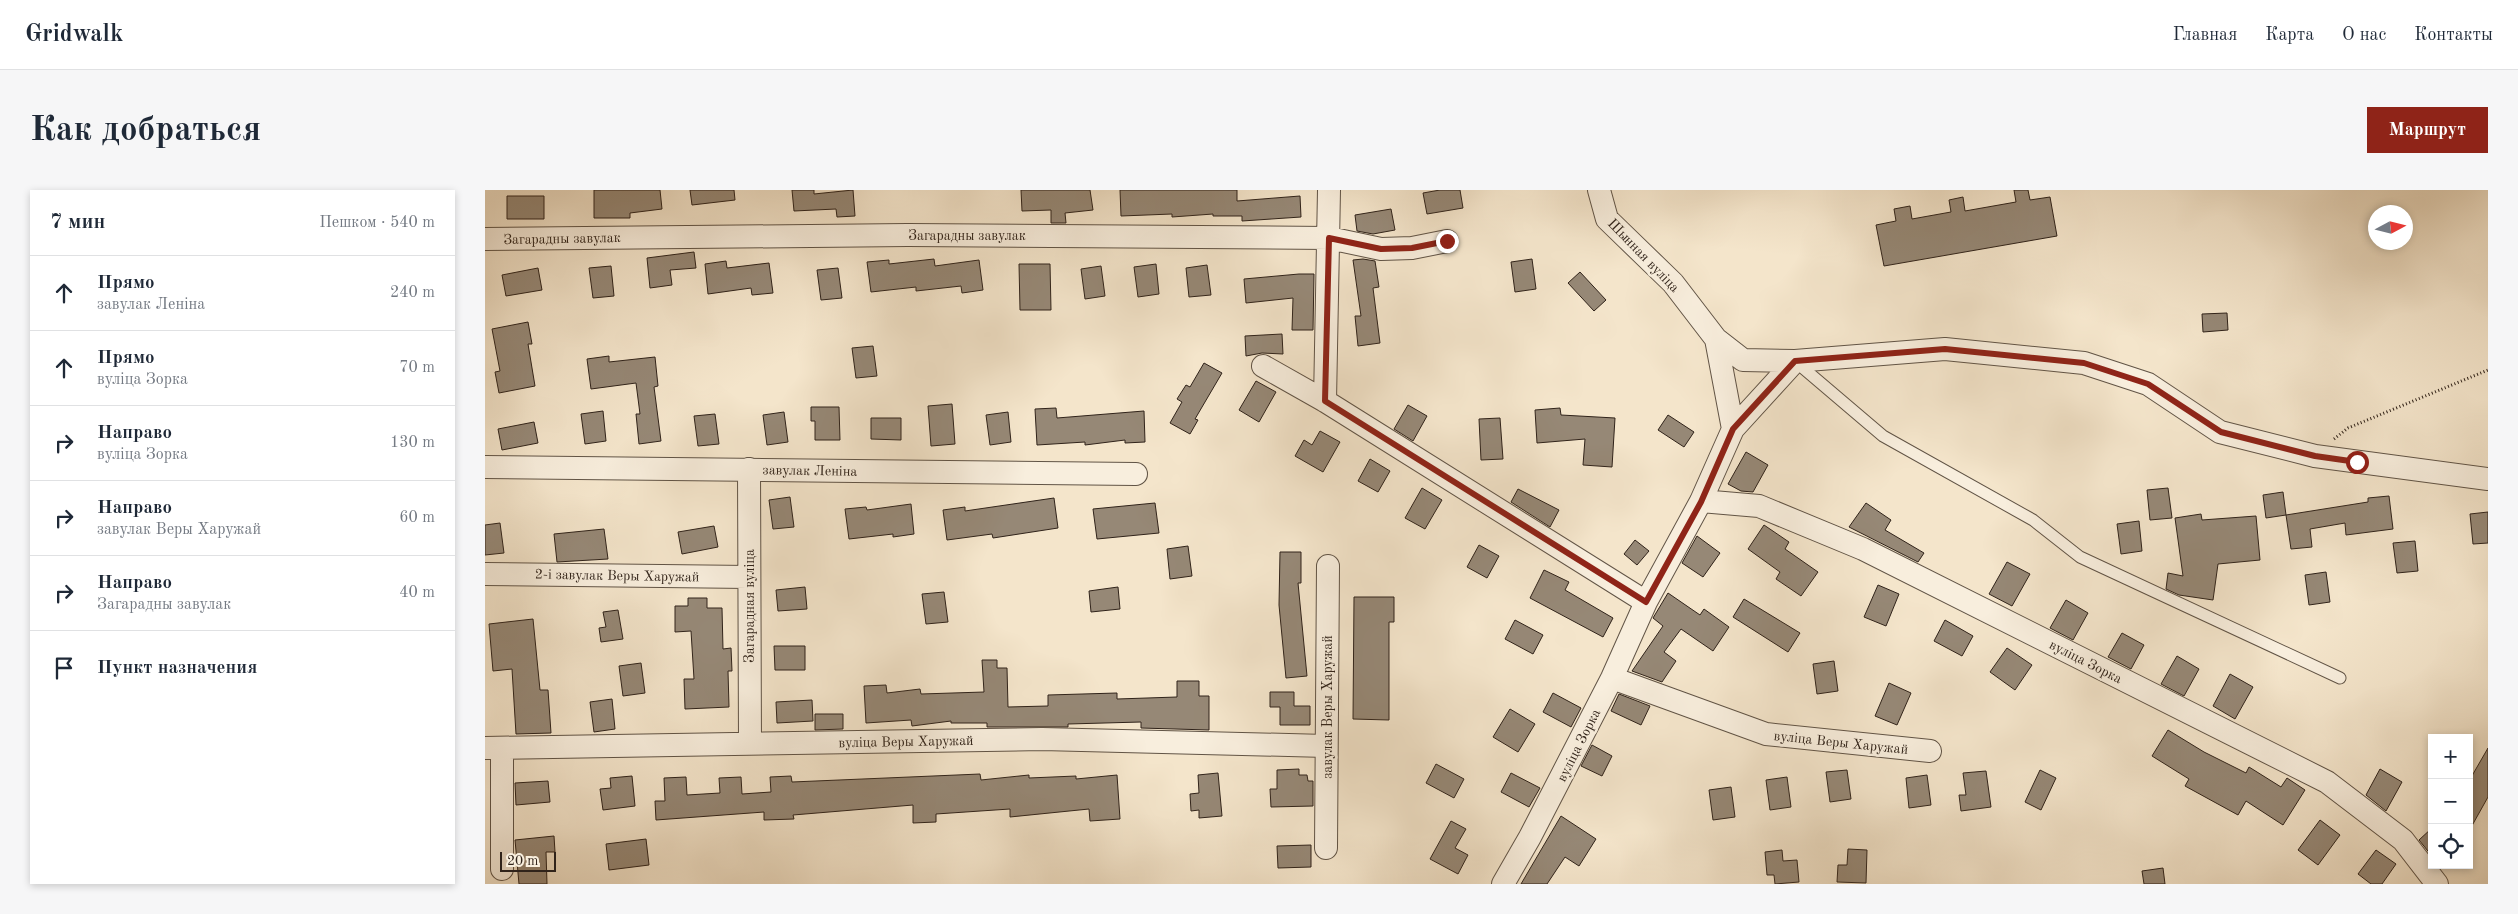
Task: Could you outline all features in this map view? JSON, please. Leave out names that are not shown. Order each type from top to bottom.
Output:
[{"type":"street","points":[[1325,401],[1329,190]]},
{"type":"street","name":"Шынная вуліца","points":[[1599,190],[1607,219],[1673,283],[1716,339],[1733,429]]},
{"type":"street","name":"Загарадны завулак","points":[[485,239],[908,235],[1329,238],[1381,249],[1412,248],[1447,241]]},
{"type":"street","points":[[1716,339],[1743,360],[1795,361],[1945,349],[2084,363],[2148,384],[2221,432],[2315,456],[2488,479]]},
{"type":"street","points":[[1733,429],[1795,361]]},
{"type":"street","points":[[1263,366],[1325,401],[1646,602]]},
{"type":"street","name":"вуліца Зорка","points":[[1503,884],[1612,678],[1646,602],[1701,502],[1733,429]]},
{"type":"street","name":"завулак Леніна","points":[[485,467],[1135,474]]},
{"type":"street","name":"Загарадная вуліца","points":[[749,469],[750,743]]},
{"type":"street","name":"вуліца Зорка","points":[[1701,502],[1759,506],[1863,549],[2327,782],[2403,840],[2437,884]]},
{"type":"street","name":"завулак Веры Харужай","points":[[1326,848],[1328,566]]},
{"type":"street","name":"2-і завулак Веры Харужай","points":[[485,574],[749,577]]},
{"type":"street","name":"вуліца Веры Харужай","points":[[1612,678],[1765,734],[1930,751]]},
{"type":"street","name":"вуліца Веры Харужай","points":[[493,748],[1042,739],[1326,746]]},
{"type":"street","points":[[493,748],[502,869]]},
{"type":"lane","points":[[1795,361],[1883,436],[2033,520],[2080,557],[2340,678]]},
{"type":"path","points":[[2315,456],[2348,428],[2488,370]]},
{"type":"building","points":[[594,190],[660,190],[662,209],[630,213],[630,218],[594,218]]},
{"type":"building","points":[[690,190],[734,190],[735,200],[692,205]]},
{"type":"building","points":[[792,190],[814,190],[814,194],[853,190],[855,216],[837,217],[836,209],[794,211]]},
{"type":"building","points":[[1021,190],[1090,190],[1093,210],[1065,213],[1066,223],[1051,223],[1051,210],[1022,211]]},
{"type":"building","points":[[1120,190],[1237,190],[1237,201],[1300,196],[1301,217],[1242,221],[1242,216],[1213,216],[1213,214],[1172,217],[1172,214],[1121,216]]},
{"type":"building","points":[[1440,190],[1460,190],[1463,208],[1427,214],[1423,193]]},
{"type":"building","points":[[2014,190],[2028,190],[2030,200],[2050,197],[2057,236],[1884,266],[1876,225],[1896,221],[1894,209],[1910,206],[1912,219],[1951,212],[1949,200],[1963,197],[1965,211],[2016,202]]},
{"type":"building","points":[[507,196],[544,196],[544,219],[507,219]]},
{"type":"building","points":[[1391,209],[1395,230],[1373,234],[1357,231],[1355,215]]},
{"type":"building","points":[[694,252],[696,268],[670,270],[672,285],[650,288],[647,258]]},
{"type":"building","points":[[934,259],[935,266],[979,260],[983,290],[962,293],[961,286],[916,291],[916,287],[871,292],[867,262],[889,260],[889,264]]},
{"type":"building","points":[[1532,259],[1536,289],[1515,292],[1511,262]]},
{"type":"building","points":[[1353,260],[1375,261],[1379,287],[1373,288],[1380,343],[1358,346],[1355,316],[1361,316]]},
{"type":"building","points":[[726,261],[727,268],[769,263],[773,293],[752,295],[751,288],[708,294],[705,264]]},
{"type":"building","points":[[1019,264],[1050,264],[1051,310],[1020,310]]},
{"type":"building","points":[[1156,264],[1159,294],[1138,297],[1134,267]]},
{"type":"building","points":[[1207,265],[1211,295],[1189,297],[1186,268]]},
{"type":"building","points":[[611,266],[614,296],[593,298],[589,268]]},
{"type":"building","points":[[1101,266],[1105,296],[1085,299],[1081,269]]},
{"type":"building","points":[[538,268],[542,290],[506,296],[502,275]]},
{"type":"building","points":[[838,268],[842,298],[821,300],[817,270]]},
{"type":"building","points":[[1580,272],[1606,300],[1594,311],[1568,283]]},
{"type":"building","points":[[1314,274],[1313,330],[1292,330],[1293,298],[1246,303],[1244,279]]},
{"type":"building","points":[[2227,313],[2228,330],[2203,332],[2202,314]]},
{"type":"building","points":[[528,322],[532,344],[528,344],[535,386],[499,393],[495,372],[500,371],[492,329]]},
{"type":"building","points":[[1282,334],[1283,354],[1262,353],[1246,356],[1245,336]]},
{"type":"building","points":[[873,346],[877,376],[856,378],[852,348]]},
{"type":"building","points":[[609,356],[609,362],[655,357],[658,386],[654,387],[661,441],[639,444],[636,414],[640,414],[636,383],[591,389],[587,359]]},
{"type":"building","points":[[1204,363],[1222,373],[1195,419],[1198,420],[1190,434],[1170,423],[1182,402],[1177,399],[1186,385],[1190,387]]},
{"type":"building","points":[[1256,381],[1276,392],[1259,422],[1239,410]]},
{"type":"building","points":[[952,404],[955,444],[931,446],[928,406]]},
{"type":"building","points":[[1408,405],[1427,416],[1413,441],[1394,429]]},
{"type":"building","points":[[811,407],[839,407],[840,440],[815,440],[815,421],[811,421]]},
{"type":"building","points":[[1056,408],[1057,418],[1144,411],[1145,442],[1125,443],[1125,440],[1085,445],[1085,442],[1037,445],[1035,409]]},
{"type":"building","points":[[1560,408],[1561,415],[1615,418],[1612,467],[1583,465],[1585,439],[1537,443],[1535,410]]},
{"type":"building","points":[[603,411],[606,441],[585,444],[581,414]]},
{"type":"building","points":[[784,412],[788,442],[767,445],[763,415]]},
{"type":"building","points":[[1008,412],[1011,442],[990,445],[986,415]]},
{"type":"building","points":[[715,414],[719,444],[698,446],[694,416]]},
{"type":"building","points":[[1668,415],[1694,432],[1684,447],[1658,430]]},
{"type":"building","points":[[871,418],[901,418],[901,440],[871,439]]},
{"type":"building","points":[[1500,418],[1503,459],[1481,460],[1479,419]]},
{"type":"building","points":[[534,422],[538,443],[502,450],[498,429]]},
{"type":"building","points":[[1320,431],[1340,442],[1323,472],[1295,456],[1304,440],[1312,445]]},
{"type":"building","points":[[1746,452],[1768,465],[1753,492],[1741,491],[1728,484]]},
{"type":"building","points":[[1370,459],[1390,471],[1378,492],[1358,481]]},
{"type":"building","points":[[1422,488],[1442,500],[1425,529],[1405,518]]},
{"type":"building","points":[[2168,488],[2172,518],[2150,520],[2147,490]]},
{"type":"building","points":[[1518,489],[1559,510],[1550,527],[1511,502]]},
{"type":"building","points":[[2283,492],[2286,515],[2266,518],[2263,495]]},
{"type":"building","points":[[2389,496],[2393,529],[2346,535],[2345,523],[2310,529],[2312,547],[2291,549],[2286,515],[2368,502],[2368,498]]},
{"type":"building","points":[[790,497],[794,527],[773,529],[769,500]]},
{"type":"building","points":[[1054,498],[1058,528],[993,538],[992,534],[947,540],[943,510],[965,507],[965,511]]},
{"type":"building","points":[[1155,503],[1159,533],[1097,539],[1093,509]]},
{"type":"building","points":[[1866,503],[1891,520],[1885,530],[1924,553],[1918,562],[1849,527]]},
{"type":"building","points":[[911,504],[914,534],[893,537],[893,534],[849,539],[845,509],[866,507],[867,510]]},
{"type":"building","points":[[2488,512],[2488,543],[2473,544],[2470,514]]},
{"type":"building","points":[[2201,514],[2202,520],[2256,516],[2260,560],[2218,564],[2213,600],[2179,595],[2166,589],[2168,573],[2183,576],[2175,518]]},
{"type":"building","points":[[2139,521],[2142,551],[2121,554],[2117,524]]},
{"type":"building","points":[[500,523],[504,553],[485,555],[485,525]]},
{"type":"building","points":[[1764,525],[1789,542],[1785,549],[1818,572],[1801,596],[1776,579],[1780,572],[1748,549]]},
{"type":"building","points":[[714,526],[718,547],[682,554],[678,532]]},
{"type":"building","points":[[604,529],[608,559],[557,562],[554,534]]},
{"type":"building","points":[[1697,536],[1720,553],[1703,577],[1682,563]]},
{"type":"building","points":[[1635,540],[1649,551],[1637,565],[1624,554]]},
{"type":"building","points":[[2415,541],[2418,571],[2397,573],[2393,543]]},
{"type":"building","points":[[1479,545],[1499,556],[1487,578],[1467,567]]},
{"type":"building","points":[[1188,546],[1192,576],[1170,579],[1167,549]]},
{"type":"building","points":[[1280,552],[1301,552],[1301,583],[1298,583],[1307,676],[1286,678],[1279,605]]},
{"type":"building","points":[[2007,562],[2030,574],[2012,606],[1989,594]]},
{"type":"building","points":[[1544,570],[1569,582],[1565,590],[1613,618],[1603,637],[1530,598]]},
{"type":"building","points":[[2326,572],[2330,602],[2309,605],[2305,575]]},
{"type":"building","points":[[1878,585],[1899,594],[1886,626],[1864,617]]},
{"type":"building","points":[[805,587],[807,609],[778,611],[776,590]]},
{"type":"building","points":[[1118,587],[1120,609],[1091,612],[1089,591]]},
{"type":"building","points":[[944,592],[948,622],[926,624],[922,594]]},
{"type":"building","points":[[1668,593],[1700,615],[1704,609],[1729,627],[1713,651],[1681,629],[1664,652],[1676,661],[1662,682],[1632,671],[1663,626],[1653,618]]},
{"type":"building","points":[[1354,597],[1394,597],[1394,622],[1389,622],[1389,720],[1353,719]]},
{"type":"building","points":[[688,598],[707,598],[707,608],[722,608],[723,649],[731,648],[732,671],[728,671],[729,707],[685,709],[684,679],[694,679],[691,631],[675,632],[675,606],[688,606]]},
{"type":"building","points":[[1744,599],[1800,633],[1788,652],[1733,617]]},
{"type":"building","points":[[2066,600],[2088,613],[2073,640],[2050,628]]},
{"type":"building","points":[[618,610],[623,639],[601,642],[599,628],[606,627],[603,612]]},
{"type":"building","points":[[533,619],[540,690],[548,690],[551,733],[516,734],[512,669],[493,671],[489,624]]},
{"type":"building","points":[[1515,620],[1543,635],[1533,654],[1505,639]]},
{"type":"building","points":[[1945,620],[1973,636],[1962,656],[1934,641]]},
{"type":"building","points":[[2122,633],[2144,645],[2131,669],[2108,657]]},
{"type":"building","points":[[774,646],[805,646],[805,670],[775,670]]},
{"type":"building","points":[[2007,648],[2032,665],[2015,690],[1990,672]]},
{"type":"building","points":[[2177,656],[2199,669],[2184,696],[2161,684]]},
{"type":"building","points":[[982,660],[997,660],[997,668],[1007,668],[1008,707],[1048,706],[1048,695],[1117,693],[1117,699],[1177,697],[1177,681],[1199,681],[1199,696],[1209,696],[1209,730],[1141,728],[1141,722],[1068,724],[1068,727],[987,727],[987,723],[951,723],[951,721],[912,726],[911,720],[866,723],[864,686],[886,685],[887,693],[920,689],[921,694],[984,692]]},
{"type":"building","points":[[1834,661],[1838,691],[1817,694],[1813,664]]},
{"type":"building","points":[[641,663],[645,693],[623,696],[619,666]]},
{"type":"building","points":[[2230,674],[2253,687],[2235,719],[2213,706]]},
{"type":"building","points":[[1889,683],[1911,693],[1897,725],[1875,716]]},
{"type":"building","points":[[1270,692],[1294,692],[1294,706],[1310,706],[1310,725],[1280,725],[1280,707],[1270,707]]},
{"type":"building","points":[[1553,693],[1581,708],[1571,727],[1543,712]]},
{"type":"building","points":[[1619,694],[1650,706],[1641,725],[1611,711]]},
{"type":"building","points":[[612,699],[615,729],[594,732],[590,702]]},
{"type":"building","points":[[812,700],[813,721],[777,723],[776,702]]},
{"type":"building","points":[[1510,709],[1535,724],[1518,752],[1493,737]]},
{"type":"building","points":[[815,714],[843,714],[843,729],[815,730]]},
{"type":"building","points":[[2168,730],[2204,752],[2246,773],[2249,767],[2281,787],[2287,778],[2305,790],[2283,825],[2246,801],[2238,815],[2185,786],[2189,779],[2152,756]]},
{"type":"building","points":[[1592,745],[1612,756],[1602,776],[1581,766]]},
{"type":"building","points":[[2488,748],[2488,797],[2473,824],[2473,779],[2473,774]]},
{"type":"building","points":[[1436,764],[1464,779],[1454,798],[1426,783]]},
{"type":"building","points":[[1299,769],[1299,775],[1307,775],[1308,781],[1313,781],[1313,806],[1271,807],[1270,789],[1277,789],[1277,770]]},
{"type":"building","points":[[2380,769],[2402,782],[2386,811],[2366,795]]},
{"type":"building","points":[[1847,770],[1851,799],[1830,802],[1826,772]]},
{"type":"building","points":[[2040,770],[2056,778],[2041,810],[2025,802]]},
{"type":"building","points":[[1986,771],[1991,807],[1961,811],[1959,795],[1966,795],[1963,773]]},
{"type":"building","points":[[1218,773],[1222,816],[1199,818],[1199,810],[1191,811],[1190,794],[1199,793],[1198,775]]},
{"type":"building","points":[[1511,773],[1540,788],[1529,807],[1501,792]]},
{"type":"building","points":[[980,774],[981,780],[1029,775],[1029,778],[1076,776],[1076,779],[1117,775],[1120,819],[1090,821],[1089,809],[1010,817],[1010,809],[936,814],[936,822],[913,823],[913,805],[793,815],[794,819],[764,820],[764,812],[656,820],[655,801],[665,801],[664,778],[686,777],[687,795],[720,793],[719,778],[741,777],[742,794],[771,792],[770,777],[791,776],[792,782]]},
{"type":"building","points":[[1927,775],[1931,805],[1909,808],[1906,778]]},
{"type":"building","points":[[632,776],[635,806],[603,810],[600,789],[611,788],[610,778]]},
{"type":"building","points":[[1787,777],[1791,807],[1770,810],[1766,780]]},
{"type":"building","points":[[548,781],[550,802],[516,805],[515,783]]},
{"type":"building","points":[[1731,787],[1735,817],[1713,820],[1709,790]]},
{"type":"building","points":[[1561,816],[1596,839],[1579,866],[1565,857],[1547,884],[1521,884]]},
{"type":"building","points":[[2320,820],[2340,835],[2318,865],[2298,850]]},
{"type":"building","points":[[1451,821],[1466,829],[1455,848],[1468,855],[1458,874],[1430,859]]},
{"type":"building","points":[[2428,832],[2428,851],[2419,840]]},
{"type":"building","points":[[554,836],[555,852],[546,852],[547,884],[519,884],[515,840]]},
{"type":"building","points":[[646,839],[649,865],[609,870],[606,844]]},
{"type":"building","points":[[1311,845],[1311,867],[1278,868],[1277,846]]},
{"type":"building","points":[[1848,849],[1867,850],[1866,883],[1837,882],[1838,865],[1847,865]]},
{"type":"building","points":[[1782,850],[1783,861],[1797,860],[1799,882],[1775,884],[1774,875],[1767,875],[1765,852]]},
{"type":"building","points":[[2376,850],[2396,864],[2382,884],[2371,884],[2358,874]]},
{"type":"building","points":[[2163,868],[2165,884],[2144,884],[2142,871]]},
{"type":"route","points":[[1447,241],[1412,248],[1381,249],[1329,238],[1325,401],[1646,602],[1701,502],[1733,429],[1795,361],[1945,349],[2084,363],[2148,384],[2221,432],[2315,456],[2357,462]]}]
